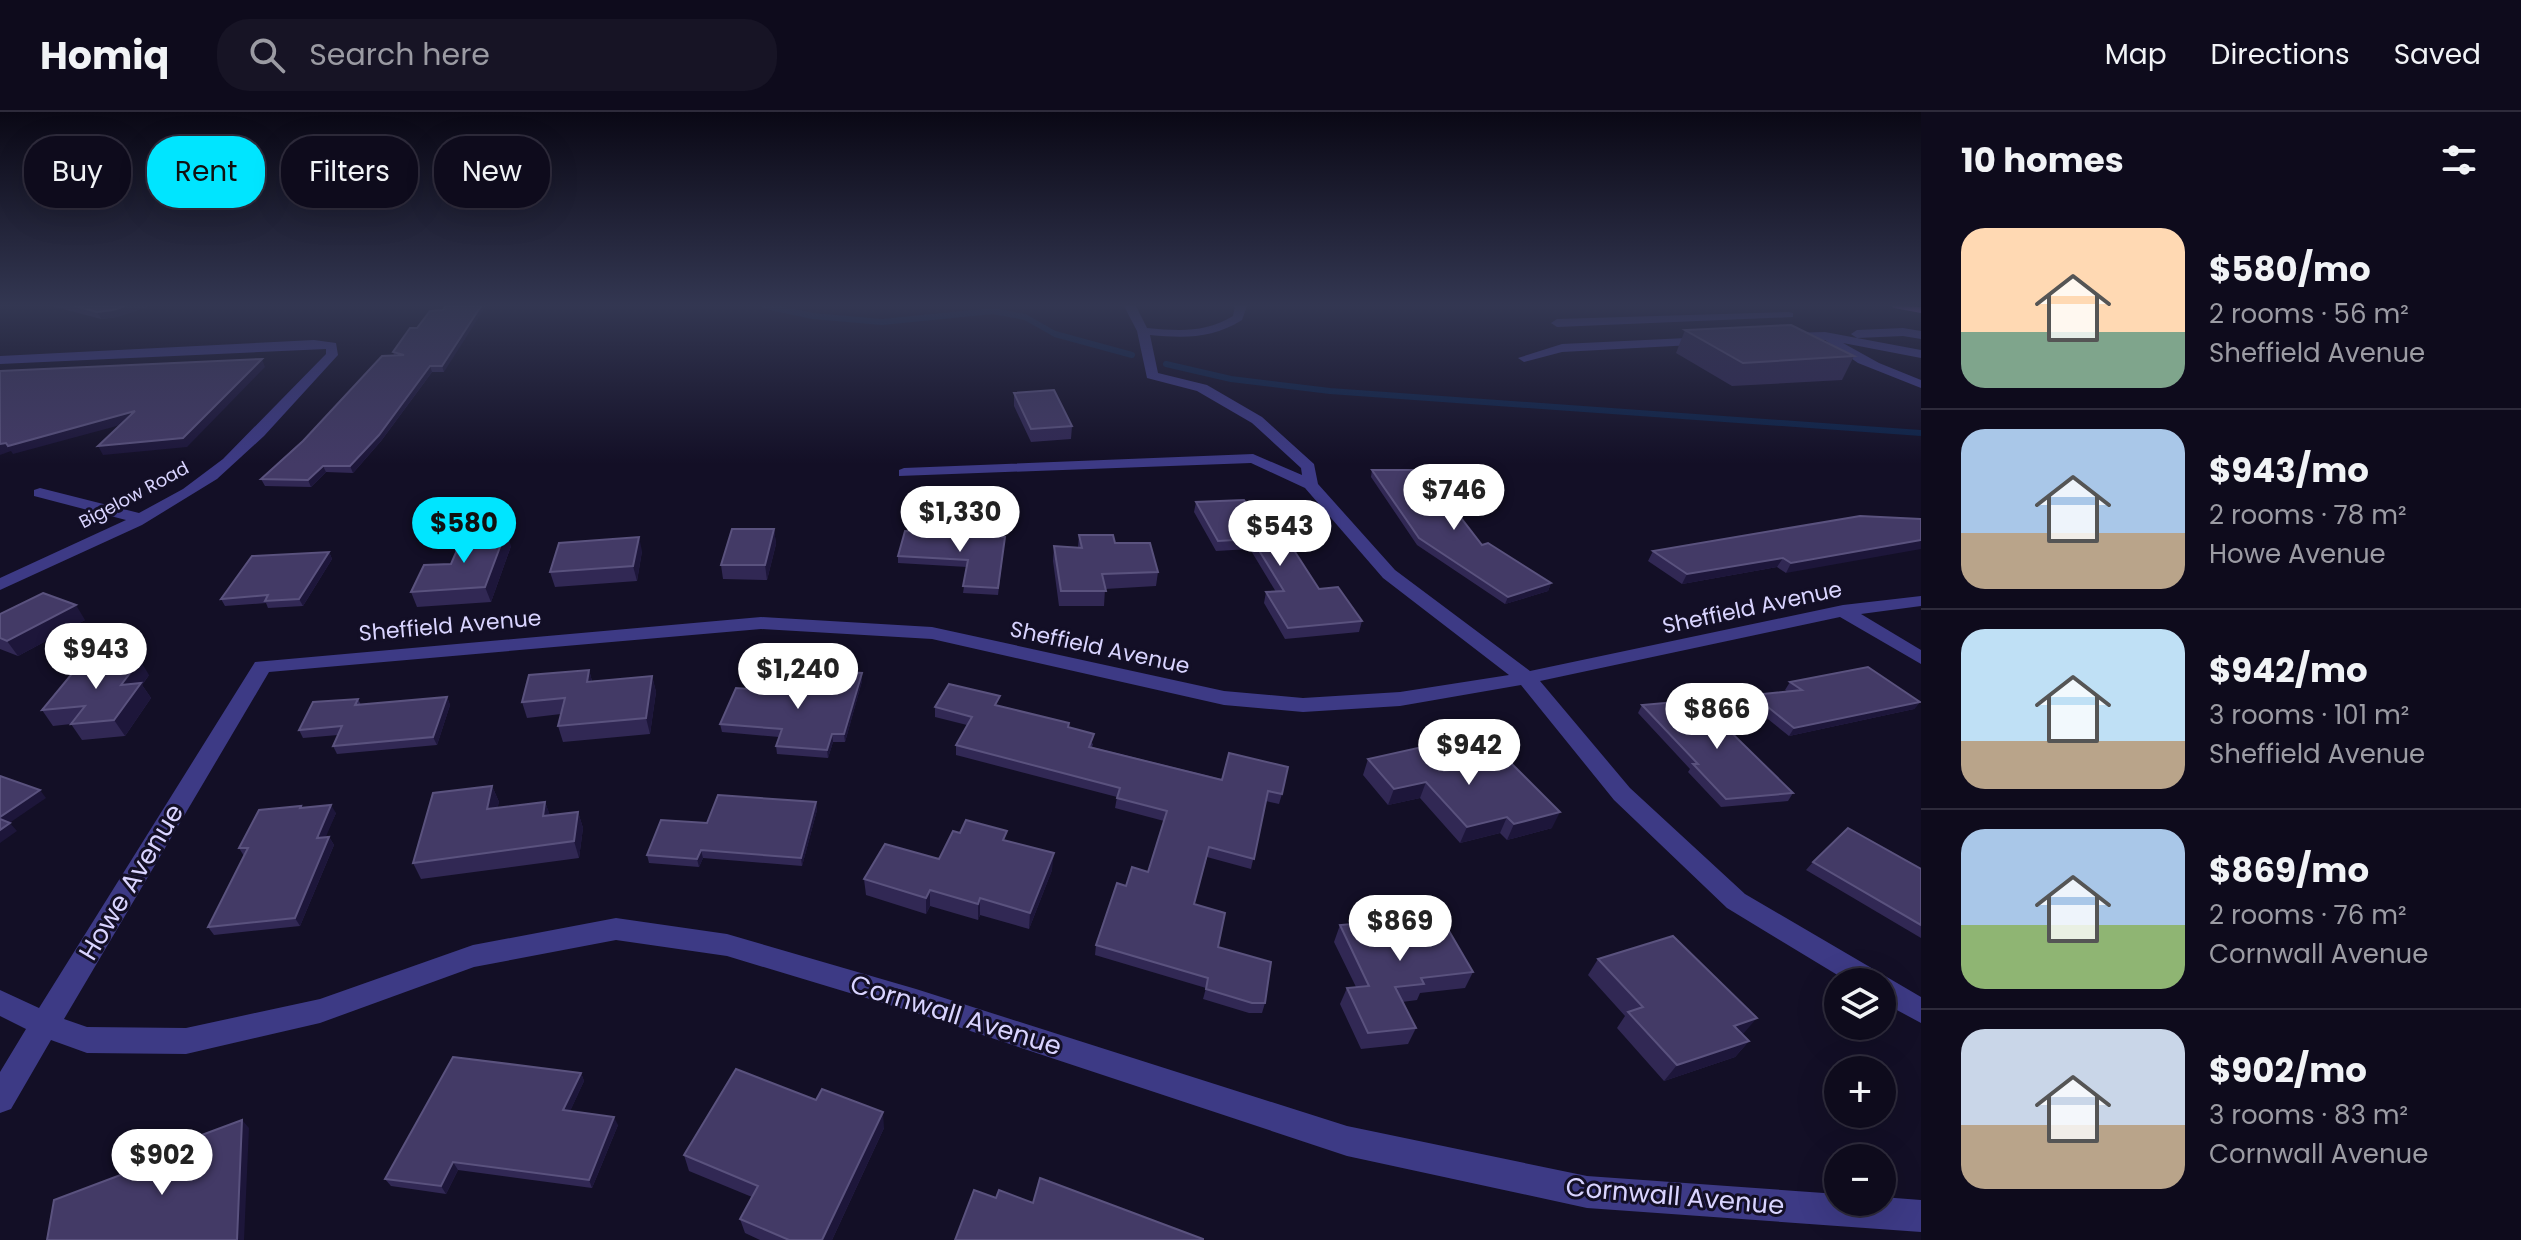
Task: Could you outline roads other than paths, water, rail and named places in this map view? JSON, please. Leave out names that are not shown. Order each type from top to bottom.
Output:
[{"type":"street","name":"Bigelow Road","points":[[0,360],[27,359]]},
{"type":"street","name":"Bigelow Road","points":[[0,585],[190,490],[245,448],[329,359]]},
{"type":"street","points":[[1149,359],[1152,375],[1202,388],[1257,420],[1309,467],[1310,485]]},
{"type":"street","points":[[1862,359],[1921,384]]},
{"type":"street","points":[[904,473],[1253,458],[1310,485],[1389,574],[1526,678],[1622,794],[1736,901],[1848,968]]},
{"type":"street","points":[[40,493],[138,518]]},
{"type":"street","name":"Sheffield Avenue","points":[[262,666],[761,623],[932,633],[1224,698],[1303,705],[1400,699],[1526,678],[1843,611],[1921,601]]},
{"type":"street","points":[[1843,611],[1921,658]]},
{"type":"street","name":"Howe Avenue","points":[[0,1099],[262,666]]},
{"type":"street","name":"Cornwall Avenue","points":[[0,1002],[45,1025],[87,1040],[186,1041],[320,1011],[473,956],[616,929],[727,945],[916,1001],[1347,1141],[1587,1192],[1921,1216]]},
{"type":"street","points":[[1896,996],[1921,1011]]},
{"type":"waterway","points":[[1166,364],[1231,379],[1330,391],[1921,433]]}]
